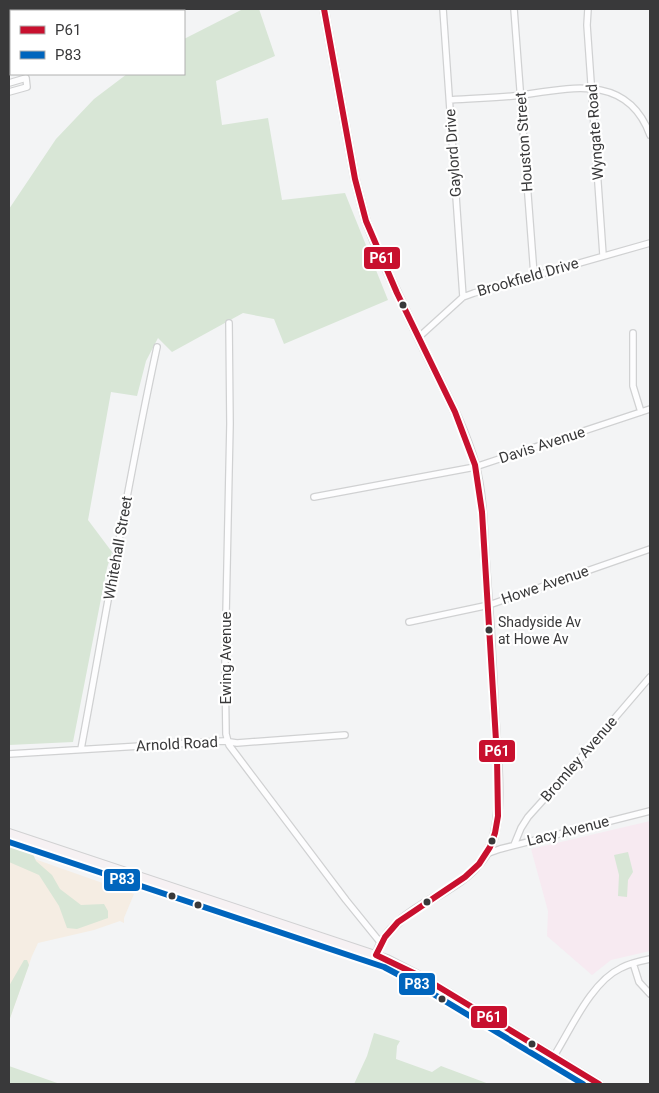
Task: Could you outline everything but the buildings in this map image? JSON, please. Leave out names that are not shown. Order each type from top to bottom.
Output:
[{"type":"street","points":[[324,9],[350,155],[366,220],[378,251],[464,434],[475,467],[483,514],[489,605],[498,814],[496,829],[486,854],[469,874],[411,912],[380,942],[376,955]]},
{"type":"street","name":"Gaylord Drive","points":[[443,9],[463,297]]},
{"type":"street","name":"Houston Street","points":[[514,9],[534,275]]},
{"type":"street","name":"Wyngate Road","points":[[588,9],[587,25],[603,255]]},
{"type":"street","points":[[9,83],[26,78],[27,87],[9,92]]},
{"type":"street","points":[[450,100],[520,95],[548,90],[592,88],[611,92],[628,102],[642,118],[650,135]]},
{"type":"street","name":"Brookfield Drive","points":[[419,337],[463,297],[603,255],[650,243]]},
{"type":"street","name":"Ewing Avenue","points":[[228,741],[226,734],[225,682],[230,323]]},
{"type":"street","points":[[633,333],[632,386],[641,412]]},
{"type":"street","name":"Whitehall Street","points":[[81,749],[116,564],[131,470],[157,347]]},
{"type":"street","name":"Davis Avenue","points":[[314,497],[475,467],[650,409]]},
{"type":"street","name":"Howe Avenue","points":[[408,622],[489,605],[650,549]]},
{"type":"street","name":"Bromley Avenue","points":[[514,845],[528,817],[650,676]]},
{"type":"street","name":"Arnold Road","points":[[9,754],[228,741],[237,744],[345,735]]},
{"type":"street","points":[[228,741],[346,900],[380,942]]},
{"type":"street","name":"Lacy Avenue","points":[[486,854],[514,845],[650,811]]},
{"type":"street","points":[[9,832],[376,955],[411,970],[600,1084]]},
{"type":"street","points":[[554,1056],[599,984],[616,970],[650,959]]},
{"type":"street","points":[[633,963],[639,982],[650,994]]},
{"type":"shaded area","points":[[650,821],[650,951],[611,960],[592,975],[547,936],[548,911],[531,849]]},
{"type":"shaded area","points":[[9,850],[134,894],[124,918],[124,923],[120,921],[94,930],[38,943],[9,1021]]},
{"type":"green space","points":[[243,9],[259,9],[275,56],[216,81],[222,125],[268,118],[282,200],[345,193],[388,300],[284,344],[274,319],[243,313],[172,352],[158,338],[146,361],[137,396],[111,392],[88,520],[112,552],[107,568],[73,742],[9,745],[9,209],[56,139],[94,99],[126,75],[185,75],[185,38]]},
{"type":"green space","points":[[9,845],[33,854],[36,861],[52,875],[60,889],[81,905],[104,904],[108,911],[108,918],[77,929],[67,928],[59,906],[39,875],[9,862]]},
{"type":"green space","points":[[628,852],[633,872],[628,880],[627,897],[618,896],[619,875],[614,855]]},
{"type":"green space","points":[[24,960],[27,960],[29,965],[9,1021],[9,986]]},
{"type":"green space","points":[[374,1033],[400,1041],[397,1046],[396,1059],[432,1072],[441,1066],[489,1084],[354,1084],[367,1056]]},
{"type":"green space","points":[[9,1066],[60,1084],[9,1084]]},
{"type":"transit line","name":"P61","points":[[324,9],[355,179],[366,221],[397,293],[455,412],[475,465],[482,512],[497,757],[498,816],[490,847],[479,864],[465,877],[398,922],[385,937],[376,955]]},
{"type":"transit line","name":"P83","points":[[9,842],[384,967],[420,986],[583,1084]]},
{"type":"transit line","name":"P61","points":[[376,955],[424,978],[599,1084]]},
{"type":"place","name":"Shadyside Av at Howe Av","points":[[489,630]]}]
